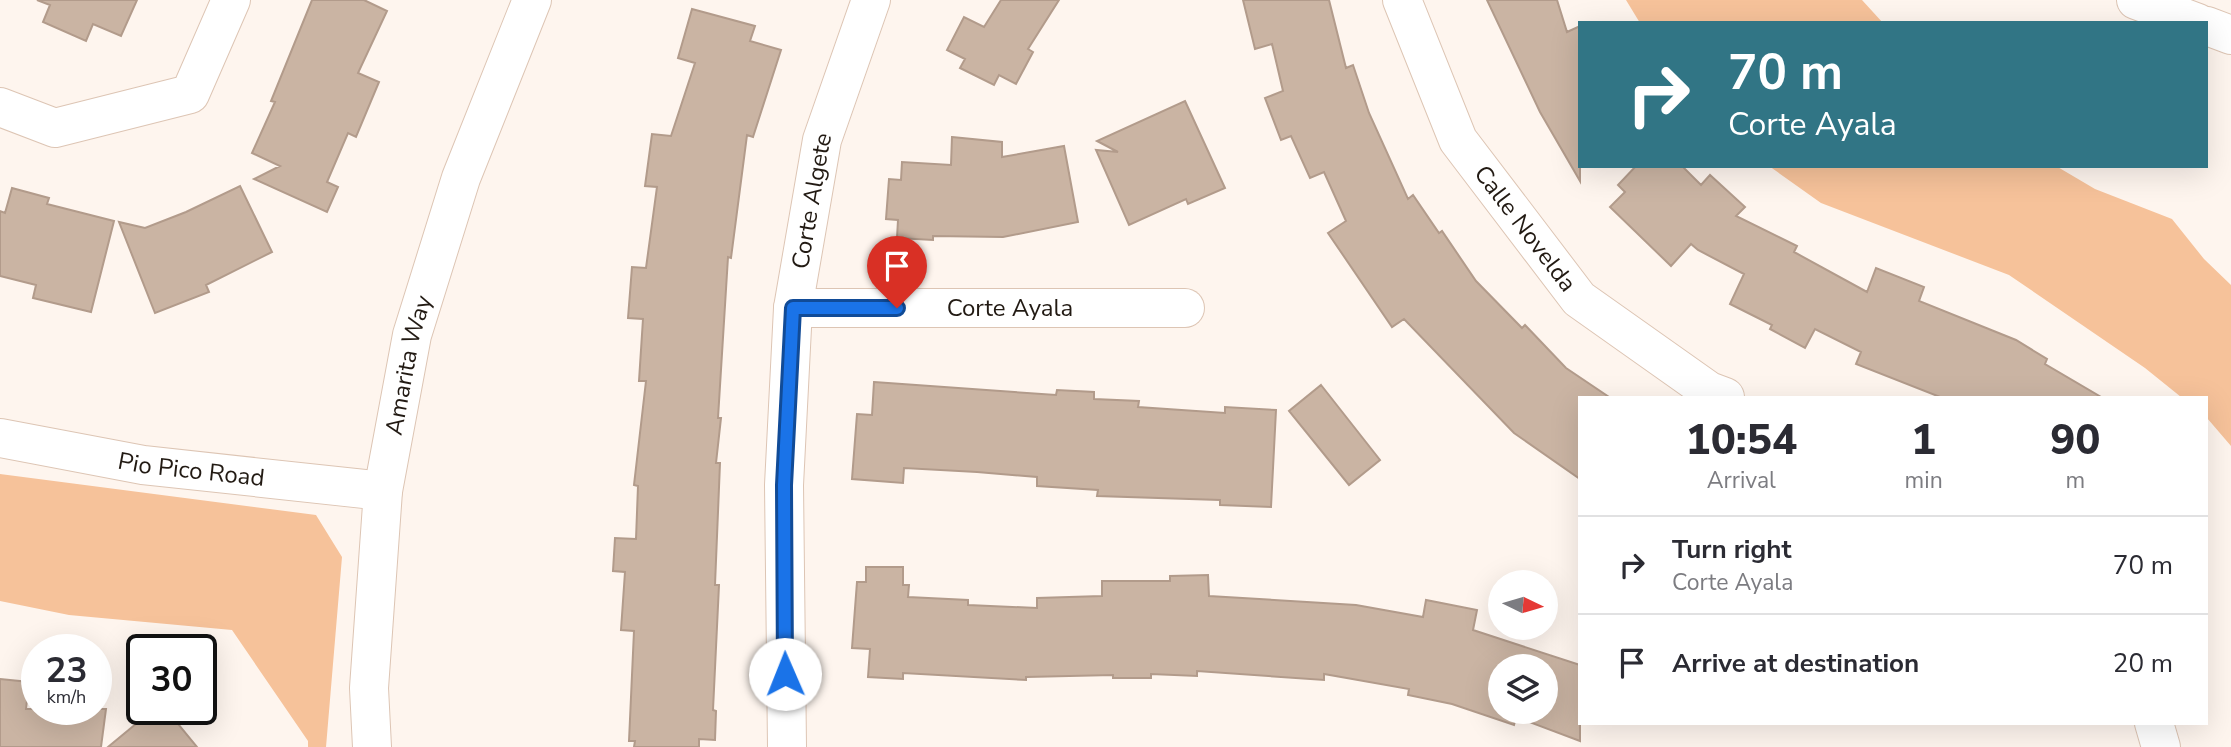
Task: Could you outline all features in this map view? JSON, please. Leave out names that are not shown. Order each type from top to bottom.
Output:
[{"type":"street","points":[[0,107],[55,128],[190,94],[232,0]]},
{"type":"street","name":"Amarita Way","points":[[372,747],[369,688],[383,491],[412,335],[461,178],[532,0]]},
{"type":"street","name":"Calle Novelda","points":[[1402,0],[1458,140],[1579,299],[1709,391],[1722,396]]},
{"type":"street","points":[[2136,0],[2193,21]]},
{"type":"street","name":"Corte Algete","points":[[787,747],[784,485],[793,308],[822,140],[861,1]]},
{"type":"street","points":[[2208,26],[2231,35]]},
{"type":"street","name":"Corte Ayala","points":[[793,308],[1185,308]]},
{"type":"street","name":"Pio Pico Road","points":[[0,438],[143,464],[383,491]]},
{"type":"street","points":[[2155,725],[2161,747]]},
{"type":"shaded area","points":[[1626,0],[1862,0],[1881,21],[1639,21]]},
{"type":"shaded area","points":[[1772,168],[2059,168],[2095,189],[2172,219],[2204,259],[2231,285],[2231,446],[2208,419],[2208,396],[2180,396],[2145,368],[2009,275],[1821,203]]},
{"type":"shaded area","points":[[0,474],[316,515],[342,557],[326,747],[308,747],[308,741],[232,630],[69,615],[0,601]]},
{"type":"building","points":[[37,0],[137,0],[121,36],[93,24],[86,41],[43,22],[50,5]]},
{"type":"building","points":[[312,0],[364,0],[387,11],[358,73],[379,82],[356,137],[348,133],[327,182],[338,187],[327,212],[254,179],[280,166],[252,153],[275,102],[271,101]]},
{"type":"building","points":[[1001,0],[1059,0],[1028,49],[1033,52],[1016,84],[999,75],[994,85],[960,68],[965,59],[947,50],[964,17],[984,27]]},
{"type":"building","points":[[1243,0],[1329,0],[1346,68],[1353,65],[1369,113],[1408,199],[1413,195],[1439,233],[1442,231],[1476,281],[1522,328],[1525,325],[1566,368],[1608,396],[1578,396],[1578,478],[1514,433],[1404,319],[1392,327],[1328,233],[1346,221],[1324,172],[1310,178],[1291,136],[1281,140],[1265,98],[1283,91],[1272,44],[1255,49]]},
{"type":"building","points":[[1487,0],[1557,0],[1567,32],[1578,27],[1580,181],[1540,112]]},
{"type":"building","points":[[692,9],[755,26],[750,41],[781,50],[753,137],[747,135],[731,258],[728,257],[718,418],[721,418],[716,463],[720,463],[715,585],[719,585],[713,710],[716,711],[715,740],[699,739],[699,747],[634,747],[635,741],[629,741],[634,631],[621,630],[625,572],[613,571],[615,538],[636,539],[638,486],[634,485],[646,381],[639,381],[643,319],[628,318],[632,267],[646,268],[657,187],[645,186],[652,134],[671,136],[695,63],[678,58]]},
{"type":"building","points":[[1185,101],[1225,188],[1188,204],[1186,199],[1129,225],[1096,150],[1118,152],[1097,141]]},
{"type":"building","points":[[952,137],[1002,142],[1002,157],[1064,146],[1078,222],[1003,237],[933,236],[933,240],[897,238],[898,220],[886,219],[889,179],[901,180],[902,162],[951,165]]},
{"type":"building","points":[[1634,168],[1684,168],[1701,185],[1710,175],[1745,207],[1736,216],[1797,246],[1794,252],[1867,292],[1876,268],[1924,287],[1919,301],[2016,340],[2047,359],[2045,364],[2099,396],[1937,396],[1856,364],[1861,352],[1815,329],[1805,348],[1770,329],[1772,325],[1730,304],[1744,274],[1691,244],[1671,266],[1610,207],[1625,192],[1618,185]]},
{"type":"building","points":[[240,186],[272,252],[206,285],[209,292],[155,313],[119,222],[145,228]]},
{"type":"building","points":[[12,188],[49,198],[47,204],[114,221],[91,312],[33,298],[36,285],[0,276],[0,211],[5,213]]},
{"type":"building","points":[[874,382],[1056,395],[1057,390],[1094,392],[1094,399],[1139,401],[1138,407],[1225,413],[1225,407],[1276,410],[1271,507],[1220,505],[1220,500],[1097,496],[1098,490],[1037,486],[1037,477],[977,472],[904,468],[903,483],[852,479],[857,414],[872,415]]},
{"type":"building","points":[[1321,385],[1380,460],[1349,485],[1289,411]]},
{"type":"building","points":[[866,567],[903,567],[903,585],[909,585],[908,597],[968,600],[968,605],[1037,608],[1037,598],[1102,596],[1102,581],[1170,581],[1170,576],[1208,575],[1209,596],[1356,605],[1423,617],[1426,600],[1477,610],[1473,630],[1488,635],[1488,640],[1504,640],[1546,654],[1488,654],[1488,716],[1452,704],[1408,695],[1409,689],[1324,674],[1324,680],[1197,671],[1197,676],[1151,674],[1151,678],[1113,678],[1113,675],[1026,677],[1026,680],[903,673],[903,679],[868,677],[870,649],[852,648],[857,582],[866,582]]},
{"type":"building","points":[[1558,658],[1578,664],[1580,741],[1535,724],[1558,724]]},
{"type":"building","points":[[0,679],[21,681],[21,725],[104,725],[101,747],[0,747]]},
{"type":"building","points":[[135,725],[179,725],[197,747],[108,747]]},
{"type":"route","points":[[785,674],[784,485],[793,308],[897,308]]}]
